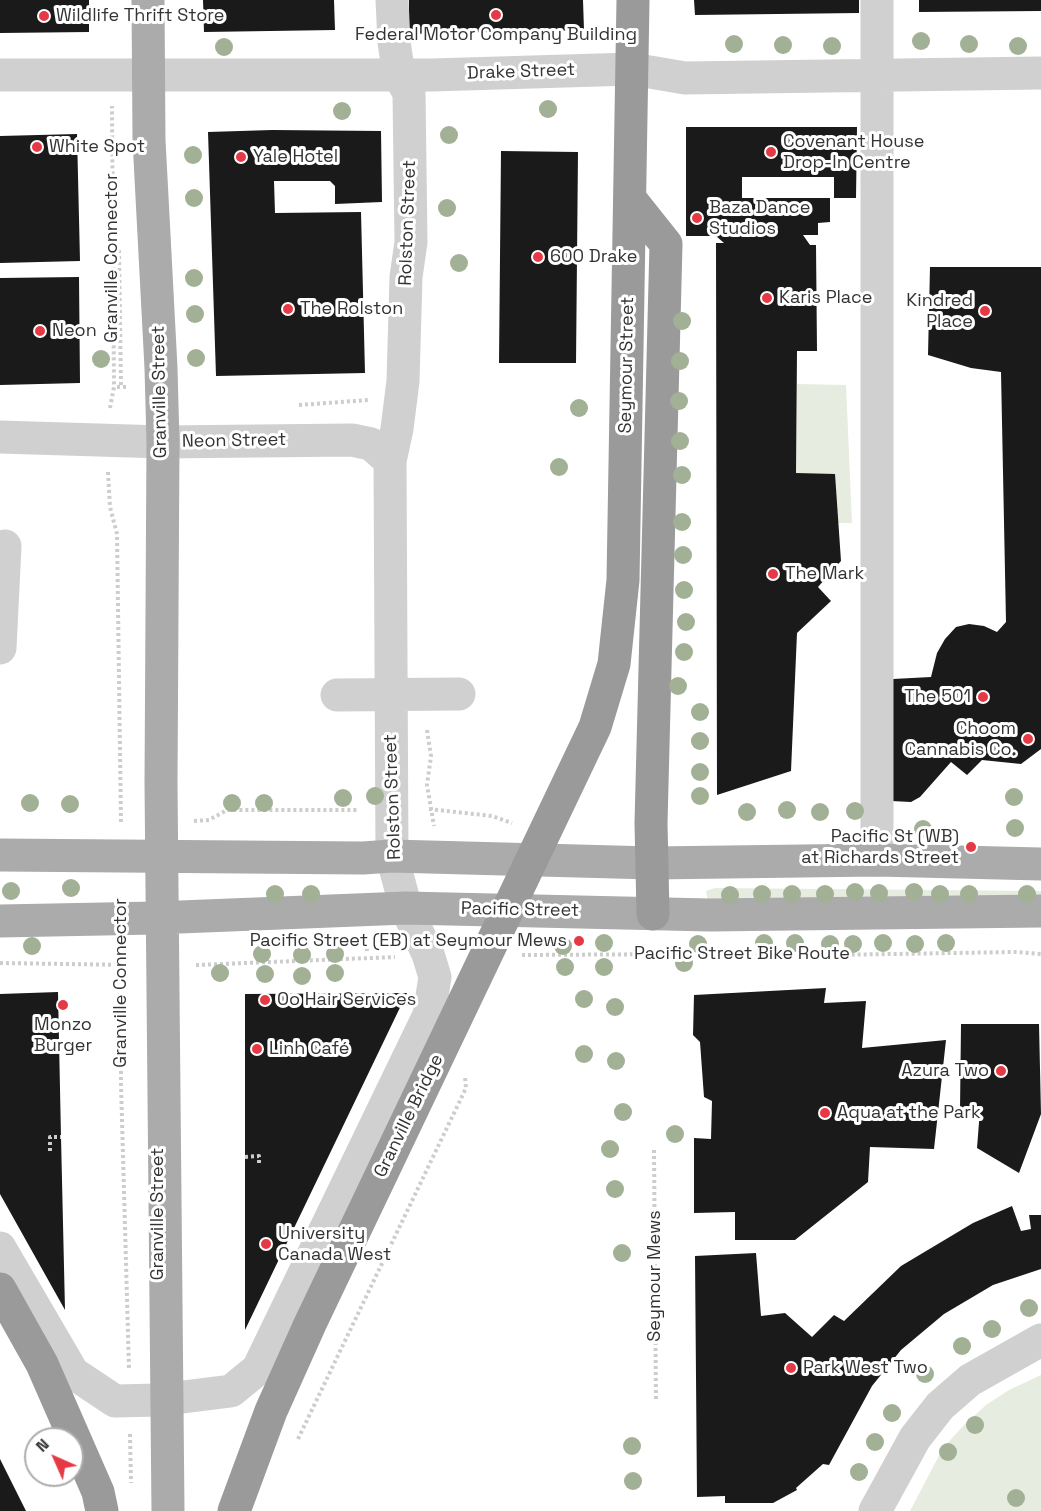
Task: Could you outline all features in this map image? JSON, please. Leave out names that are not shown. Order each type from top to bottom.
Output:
[{"type":"highway","name":"Seymour Street","points":[[595,727],[614,664],[623,580],[633,0]]},
{"type":"highway","points":[[631,200],[666,244],[652,863],[653,914]]},
{"type":"highway","name":"Granville Bridge","points":[[234,1511],[271,1411],[310,1324],[595,727]]},
{"type":"highway","points":[[0,1289],[42,1364],[98,1492],[102,1511]]},
{"type":"main road","name":"Granville Street","points":[[148,0],[148,75],[162,442],[161,783],[168,1511]]},
{"type":"main road","points":[[0,855],[363,858],[392,856],[652,863],[877,860],[1041,864]]},
{"type":"main road","name":"Pacific Street","points":[[0,921],[155,918],[406,908],[653,914],[1041,911]]},
{"type":"street","name":"Rolston Street","points":[[0,1248],[73,1373],[115,1401],[159,1400],[231,1391],[258,1369],[429,1015],[435,977],[428,954],[406,908],[392,856],[390,461],[403,381],[406,277],[411,242],[409,93],[399,75],[394,42],[392,0]]},
{"type":"street","points":[[877,0],[877,860]]},
{"type":"street","name":"Drake Street","points":[[0,75],[399,75],[632,69],[691,78],[877,73],[1041,73]]},
{"type":"street","name":"Neon Street","points":[[0,437],[162,442],[352,440],[371,444],[390,461]]},
{"type":"street","points":[[0,648],[5,546]]},
{"type":"street","points":[[337,696],[459,694]]},
{"type":"street","name":"Granville Street","points":[[155,918],[159,1511]]},
{"type":"street","points":[[875,1511],[915,1438],[940,1406],[986,1370],[1041,1340]]},
{"type":"path","name":"Granville Connector","points":[[110,414],[114,387],[112,95]]},
{"type":"path","points":[[117,387],[127,387]]},
{"type":"path","points":[[108,463],[110,507],[117,534],[121,833]]},
{"type":"path","points":[[431,756],[427,785],[435,831]]},
{"type":"path","name":"Granville Connector","points":[[121,940],[121,1084],[129,1380]]},
{"type":"path","name":"Pacific Street Bike Route","points":[[510,955],[694,954],[708,957],[1016,952],[1041,954]]},
{"type":"path","points":[[186,965],[367,960],[398,956]]},
{"type":"path","points":[[0,963],[131,965]]},
{"type":"path","points":[[50,1151],[50,1137],[61,1137]]},
{"type":"path","name":"Seymour Mews","points":[[654,1149],[656,1402]]},
{"type":"path","points":[[245,1157],[259,1156],[259,1164]]},
{"type":"path","points":[[130,1428],[131,1487]]},
{"type":"shaded area","points":[[797,384],[846,385],[852,523],[838,523],[796,473]]},
{"type":"shaded area","points":[[715,888],[1041,891],[1041,899],[708,901],[706,891]]},
{"type":"shaded area","points":[[1041,1375],[1041,1511],[910,1511],[943,1448],[964,1425],[986,1405],[1009,1390]]},
{"type":"building","name":"Wildlife Thrift Store","points":[[0,0],[89,0],[89,32],[0,33]]},
{"type":"building","points":[[203,0],[334,0],[335,30],[204,32]]},
{"type":"building","name":"Federal Motor Company Building","points":[[409,0],[583,0],[584,30],[409,34]]},
{"type":"building","points":[[694,0],[859,0],[859,13],[695,15]]},
{"type":"building","points":[[919,0],[1041,0],[1041,11],[919,12]]},
{"type":"building","points":[[686,127],[857,127],[856,198],[834,198],[834,177],[742,177],[742,198],[830,198],[830,222],[818,223],[818,235],[803,235],[810,245],[816,245],[817,351],[797,351],[796,473],[835,474],[841,561],[818,587],[831,601],[797,633],[791,771],[717,795],[716,243],[724,243],[716,236],[686,236]]},
{"type":"building","name":"The Rolston","points":[[381,131],[382,202],[335,204],[335,186],[330,181],[274,181],[275,213],[361,212],[365,373],[216,376],[208,132]]},
{"type":"building","points":[[77,134],[80,261],[0,263],[0,136]]},
{"type":"building","name":"600 Drake","points":[[501,151],[578,152],[576,363],[499,363]]},
{"type":"building","points":[[930,267],[1041,267],[1041,749],[1021,764],[982,760],[967,775],[951,762],[920,797],[911,802],[891,801],[893,679],[931,677],[937,653],[945,639],[956,627],[969,624],[984,626],[997,632],[1006,622],[1001,372],[971,368],[928,355]]},
{"type":"building","name":"Neon","points":[[79,277],[80,383],[0,385],[0,278]]},
{"type":"building","name":"Aqua at the Park","points":[[826,988],[824,1003],[866,1001],[862,1048],[946,1040],[934,1149],[870,1147],[868,1182],[795,1240],[735,1240],[735,1212],[694,1213],[694,1138],[711,1139],[712,1101],[704,1097],[700,1042],[693,1035],[694,995]]},
{"type":"building","points":[[58,992],[65,1310],[0,1194],[0,994]]},
{"type":"building","name":"University Canada West","points":[[407,993],[245,1330],[245,994]]},
{"type":"building","name":"Azura Two","points":[[961,1024],[1039,1024],[1041,1114],[1019,1173],[977,1148],[980,1110],[960,1110]]},
{"type":"building","name":"Park West Two","points":[[1012,1206],[1021,1231],[1031,1229],[1029,1215],[1041,1215],[1041,1269],[993,1285],[944,1314],[901,1350],[872,1386],[829,1465],[823,1464],[796,1488],[797,1490],[773,1503],[725,1503],[725,1496],[697,1497],[695,1256],[756,1253],[761,1316],[785,1313],[812,1337],[834,1315],[844,1321],[901,1266],[973,1223]]},
{"type":"building","points":[[0,1459],[26,1511],[0,1511]]},
{"type":"place","name":"Federal Motor Company Building","points":[[496,15]]},
{"type":"place","name":"Wildlife Thrift Store","points":[[44,16]]},
{"type":"place","name":"White Spot","points":[[37,147]]},
{"type":"place","name":"Covenant House Drop-In Centre","points":[[771,152]]},
{"type":"place","name":"Yale Hotel","points":[[241,157]]},
{"type":"place","name":"Baza Dance Studios","points":[[697,218]]},
{"type":"place","name":"600 Drake","points":[[538,257]]},
{"type":"place","name":"Karis Place","points":[[767,298]]},
{"type":"place","name":"The Rolston","points":[[288,309]]},
{"type":"place","name":"Kindred Place","points":[[985,311]]},
{"type":"place","name":"Neon","points":[[40,331]]},
{"type":"place","name":"The Mark","points":[[773,574]]},
{"type":"place","name":"The 501","points":[[983,697]]},
{"type":"place","name":"Choom Cannabis Co.","points":[[1028,739]]},
{"type":"place","name":"Pacific St (WB) at Richards Street","points":[[971,847]]},
{"type":"place","name":"Pacific Street (EB) at Seymour Mews","points":[[579,941]]},
{"type":"place","name":"Oo Hair Services","points":[[265,1000]]},
{"type":"place","name":"Monzo Burger","points":[[63,1005]]},
{"type":"place","name":"Linh Café","points":[[257,1049]]},
{"type":"place","name":"Azura Two","points":[[1001,1071]]},
{"type":"place","name":"Aqua at the Park","points":[[825,1113]]},
{"type":"place","name":"University Canada West","points":[[266,1244]]},
{"type":"place","name":"Park West Two","points":[[791,1368]]}]
